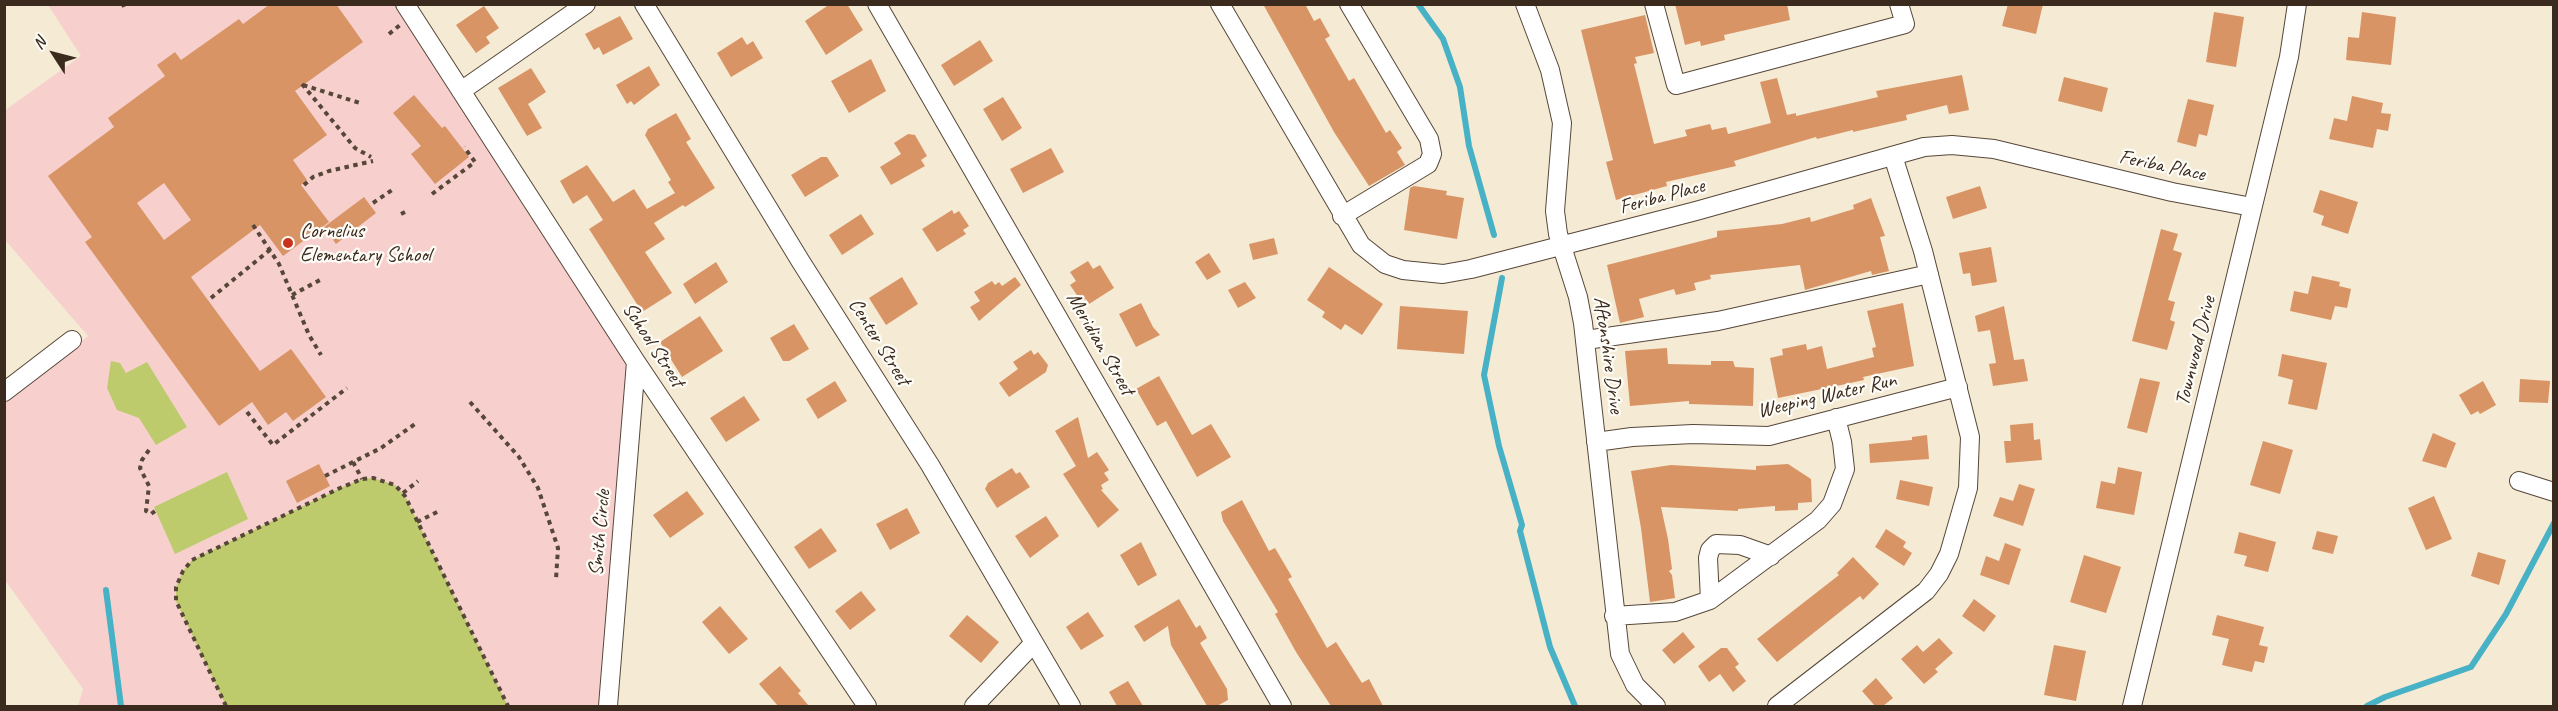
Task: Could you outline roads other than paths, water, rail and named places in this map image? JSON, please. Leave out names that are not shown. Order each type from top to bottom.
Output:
[{"type":"street","name":"School Street","points":[[405,4],[636,362],[867,706]]},
{"type":"street","points":[[461,91],[586,4]]},
{"type":"street","name":"Center Street","points":[[644,4],[801,262],[930,465],[1071,706]]},
{"type":"street","name":"Meridian Street","points":[[877,4],[1282,706]]},
{"type":"street","name":"Feriba Place","points":[[1220,4],[1361,245],[1373,256],[1394,267],[1421,273],[1443,274],[1471,269],[1562,247],[1924,147],[1973,146],[1994,149],[2172,192],[2252,207]]},
{"type":"street","points":[[1342,216],[1428,164],[1432,154],[1429,139],[1348,4]]},
{"type":"street","points":[[1654,4],[1676,85],[1905,24],[1899,4]]},
{"type":"street","name":"Townwood Drive","points":[[2132,706],[2234,293],[2252,207],[2289,57],[2296,4]]},
{"type":"street","name":"Aftonshire Drive","points":[[1532,6],[1562,123],[1555,211],[1562,247],[1578,297],[1586,340],[1614,616],[1620,654],[1635,685],[1656,706]]},
{"type":"street","points":[[1777,706],[1911,605],[1926,591],[1950,554],[1968,488],[1970,436],[1929,274],[1893,156]]},
{"type":"street","points":[[1586,340],[1718,321],[1929,274]]},
{"type":"street","points":[[4,392],[72,340]]},
{"type":"street","name":"Smith Circle","points":[[608,706],[636,362]]},
{"type":"street","name":"Weeping Water Run","points":[[1596,442],[1632,437],[1768,436],[1788,433],[1836,418],[1958,387]]},
{"type":"street","points":[[1614,616],[1675,612],[1710,600],[1818,520],[1832,504],[1845,469],[1836,418]]},
{"type":"street","points":[[2519,481],[2553,492]]},
{"type":"street","points":[[1710,600],[1708,558],[1710,550],[1716,544],[1740,545],[1771,556]]},
{"type":"street","points":[[974,706],[1033,644]]},
{"type":"waterway","points":[[1418,4],[1443,39],[1460,87],[1469,146],[1494,235]]},
{"type":"waterway","points":[[1502,278],[1484,375],[1499,446],[1522,525],[1520,531],[1550,647],[1575,706]]},
{"type":"waterway","points":[[2367,706],[2385,697],[2471,667],[2506,614],[2554,523]]},
{"type":"waterway","points":[[106,590],[121,706]]},
{"type":"place","name":"Cornelius Elementary School","points":[[288,243]]}]
